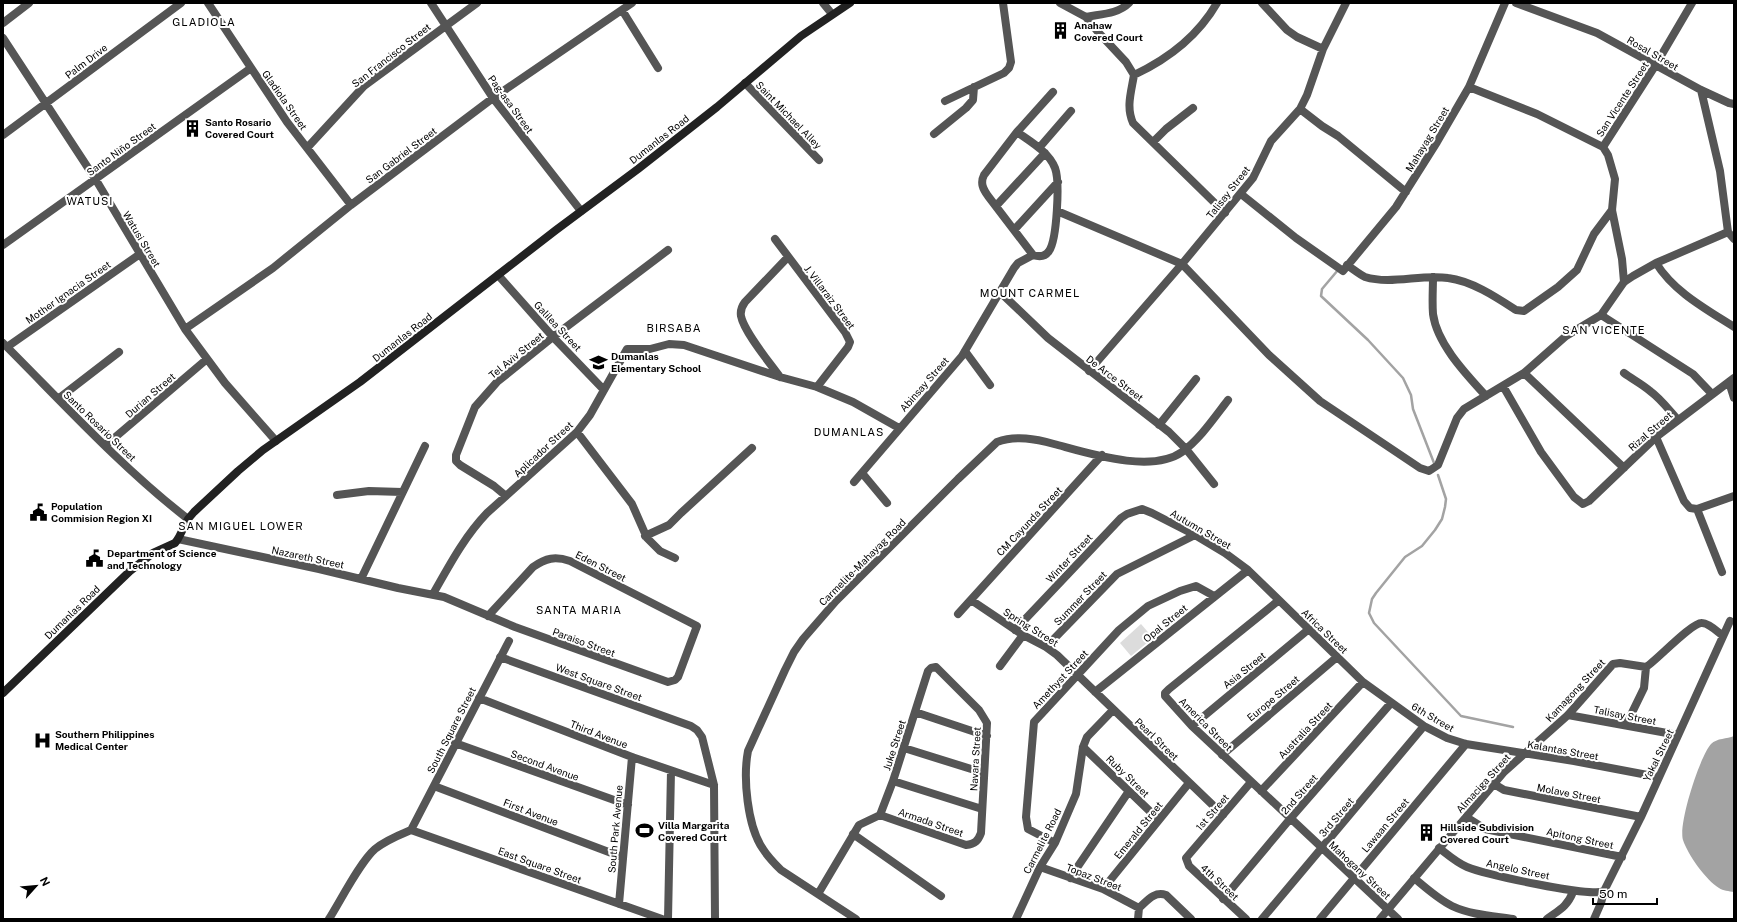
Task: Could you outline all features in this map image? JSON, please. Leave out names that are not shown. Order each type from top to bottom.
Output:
[{"type":"main road","name":"Dumanlas Road","points":[[3,693],[130,571],[153,553],[175,543],[188,519],[244,465],[360,382],[644,164],[801,36],[850,3]]},
{"type":"street","points":[[3,23],[29,3]]},
{"type":"street","name":"Palm Drive","points":[[3,135],[181,3]]},
{"type":"street","name":"Gladiola Street","points":[[208,3],[307,148],[351,205]]},
{"type":"street","name":"Pag-asa Street","points":[[431,3],[493,98],[581,211]]},
{"type":"street","name":"San Francisco Street","points":[[307,148],[364,86],[477,3]]},
{"type":"street","name":"San Gabriel Street","points":[[185,329],[273,268],[351,205],[493,98],[632,3]]},
{"type":"street","points":[[823,3],[832,14]]},
{"type":"street","points":[[945,101],[1004,73],[1010,66],[1003,3]]},
{"type":"street","points":[[1060,3],[1086,17],[1126,62],[1134,75],[1128,105],[1129,114],[1133,123],[1225,213]]},
{"type":"street","points":[[1086,17],[1116,11],[1123,8],[1128,3]]},
{"type":"street","points":[[1262,3],[1287,30],[1297,37],[1323,49]]},
{"type":"street","name":"Talisay Street","points":[[1089,371],[1182,264],[1253,178],[1271,141],[1300,108],[1308,95],[1323,49],[1346,3]]},
{"type":"street","name":"Mahayag Street","points":[[1345,268],[1378,230],[1406,192],[1441,137],[1469,87],[1505,3]]},
{"type":"street","name":"Rosal Street","points":[[1516,3],[1597,33],[1700,90],[1734,104]]},
{"type":"street","name":"San Vicente Street","points":[[1624,282],[1622,259],[1612,210],[1615,179],[1608,155],[1603,147],[1655,66],[1692,3]]},
{"type":"street","points":[[1134,75],[1154,66],[1191,37],[1215,4]]},
{"type":"street","points":[[622,10],[658,68]]},
{"type":"street","name":"Watusi Street","points":[[3,38],[96,180],[185,329],[225,383],[276,441]]},
{"type":"street","name":"Santo Niño Street","points":[[3,245],[251,68]]},
{"type":"street","name":"Saint Michael Alley","points":[[745,83],[819,160]]},
{"type":"street","points":[[934,134],[966,108],[973,100],[974,87]]},
{"type":"street","points":[[1469,87],[1537,114],[1603,147]]},
{"type":"street","points":[[1700,90],[1720,171],[1728,232],[1734,239]]},
{"type":"street","points":[[1033,255],[984,189],[982,180],[984,175],[1017,132],[1053,92]]},
{"type":"street","points":[[1153,142],[1166,129],[1193,108]]},
{"type":"street","points":[[1300,108],[1322,126],[1338,136],[1406,192]]},
{"type":"street","points":[[996,206],[1042,151],[1071,111]]},
{"type":"street","name":"Abinsay Street","points":[[854,482],[965,351],[1018,263],[1033,255],[1042,256],[1049,250],[1057,211],[1058,182],[1056,168],[1042,151],[1017,132]]},
{"type":"street","points":[[1014,230],[1058,182]]},
{"type":"street","points":[[1241,194],[1296,238],[1345,268],[1364,276],[1375,279],[1433,277],[1457,280],[1494,297],[1516,310],[1524,311],[1558,287],[1577,270],[1594,234],[1612,210]]},
{"type":"street","points":[[1057,211],[1182,264],[1269,355],[1320,401],[1334,412],[1424,470],[1432,470],[1438,465],[1460,413],[1524,373],[1566,336],[1601,315],[1624,282],[1656,263],[1728,232]]},
{"type":"street","name":"J. Villaraiz Street","points":[[775,239],[845,332],[850,342],[848,347],[817,387]]},
{"type":"street","name":"Tel Aviv Street","points":[[506,496],[494,486],[460,466],[456,461],[456,455],[475,407],[497,382],[553,337],[668,250]]},
{"type":"street","name":"Mother Ignacia Street","points":[[5,345],[140,254]]},
{"type":"street","points":[[780,377],[746,328],[740,315],[741,308],[745,302],[788,257]]},
{"type":"street","points":[[1656,263],[1665,276],[1674,285],[1734,327]]},
{"type":"street","name":"Galilea Street","points":[[498,275],[553,337],[604,390]]},
{"type":"street","points":[[1433,277],[1433,316],[1443,339],[1456,363],[1486,396]]},
{"type":"street","name":"De Arce Street","points":[[1000,292],[1048,338],[1159,425],[1186,450],[1214,484]]},
{"type":"street","points":[[1601,315],[1693,374],[1712,394]]},
{"type":"street","name":"Aplicador Street","points":[[433,594],[461,545],[487,513],[577,432],[590,415],[627,349],[644,350],[669,344],[684,345],[780,377],[817,387],[853,402],[899,428]]},
{"type":"street","name":"Santo Rosario Street","points":[[5,345],[142,481],[188,519]]},
{"type":"street","points":[[965,351],[990,385]]},
{"type":"street","points":[[58,399],[119,352]]},
{"type":"street","name":"Durian Street","points":[[106,445],[207,359]]},
{"type":"street","points":[[1624,372],[1635,382],[1650,390],[1666,405],[1678,420]]},
{"type":"street","points":[[1524,373],[1624,468]]},
{"type":"street","points":[[1159,425],[1196,379]]},
{"type":"street","points":[[1732,380],[1734,398]]},
{"type":"street","name":"Rizal Street","points":[[1503,386],[1542,452],[1568,490],[1583,504],[1589,501],[1656,437],[1732,380]]},
{"type":"street","name":"Carmelite-Mahayag Road","points":[[856,919],[781,870],[771,860],[762,848],[757,837],[748,803],[746,762],[748,751],[794,652],[836,601],[958,478],[997,442],[1027,439],[1042,441],[1121,460],[1152,462],[1168,459],[1186,450],[1200,436],[1228,400]]},
{"type":"street","points":[[577,432],[632,504],[645,536],[660,551],[675,558]]},
{"type":"street","points":[[1656,437],[1684,501],[1690,508],[1698,509],[1734,496]]},
{"type":"street","points":[[361,579],[425,446]]},
{"type":"street","points":[[645,536],[670,524],[752,448]]},
{"type":"street","name":"CM Cayunda Street","points":[[958,614],[1102,455]]},
{"type":"street","points":[[862,473],[887,503]]},
{"type":"street","points":[[336,495],[369,491],[402,492]]},
{"type":"street","points":[[1698,509],[1722,572]]},
{"type":"street","name":"Autumn Street","points":[[1142,510],[1152,513],[1195,535],[1225,553],[1248,570]]},
{"type":"street","name":"Winter Street","points":[[1015,630],[1121,518],[1127,514],[1142,510]]},
{"type":"street","name":"Summer Street","points":[[1046,647],[1117,574],[1195,535]]},
{"type":"street","name":"Nazareth Street","points":[[178,539],[319,569],[398,588],[433,594]]},
{"type":"street","name":"Eden Street","points":[[488,616],[533,567],[541,561],[553,557],[570,561],[697,626]]},
{"type":"street","name":"Opal Street","points":[[1095,692],[1248,570]]},
{"type":"street","name":"Africa Street","points":[[1248,570],[1278,601],[1363,682],[1391,703]]},
{"type":"street","name":"Amethyst Street","points":[[1055,843],[1028,829],[1027,824],[1026,817],[1032,730],[1034,722],[1119,630],[1148,606],[1180,591],[1196,586],[1214,596]]},
{"type":"street","name":"Paraiso Street","points":[[433,594],[597,658],[668,682],[672,682],[678,676],[697,626]]},
{"type":"street","name":"Spring Street","points":[[971,600],[1015,630],[1046,647],[1078,676]]},
{"type":"street","name":"America Street","points":[[1278,601],[1165,693],[1166,698],[1192,726],[1290,819]]},
{"type":"street","name":"Yakal Street","points":[[1594,919],[1601,903],[1601,892],[1622,857],[1730,621]]},
{"type":"street","points":[[1626,725],[1644,688],[1646,667],[1696,624],[1704,622],[1723,636]]},
{"type":"street","name":"Asia Street","points":[[1192,726],[1309,629]]},
{"type":"street","points":[[1000,666],[1023,635]]},
{"type":"street","name":"South Square Street","points":[[411,830],[478,698],[509,641]]},
{"type":"street","name":"West Square Street","points":[[500,657],[691,726],[698,730],[702,738],[714,785]]},
{"type":"street","name":"Europe Street","points":[[1222,755],[1337,657]]},
{"type":"street","name":"Kamagong Street","points":[[1524,754],[1568,715],[1613,664],[1620,663],[1646,667]]},
{"type":"street","name":"Juke Street","points":[[880,815],[893,781],[928,672],[931,668],[936,667],[939,669]]},
{"type":"street","name":"Navara Street","points":[[939,669],[984,716],[987,723],[981,833],[976,842]]},
{"type":"street","name":"Pearl Street","points":[[1078,676],[1223,815]]},
{"type":"street","name":"Australia Street","points":[[1260,791],[1363,682]]},
{"type":"street","name":"Third Avenue","points":[[478,698],[632,757],[714,785]]},
{"type":"street","name":"6th Street","points":[[1391,703],[1424,726],[1447,738],[1466,744]]},
{"type":"street","name":"2nd Street","points":[[1223,899],[1391,703]]},
{"type":"street","name":"Carmelite Road","points":[[1016,919],[1040,867],[1055,843],[1076,794],[1087,737],[1113,710]]},
{"type":"street","points":[[915,712],[987,736]]},
{"type":"street","name":"Talisay Street","points":[[1568,715],[1678,735]]},
{"type":"street","name":"3rd Street","points":[[1262,919],[1424,726]]},
{"type":"street","name":"Second Avenue","points":[[455,743],[628,806]]},
{"type":"street","name":"Kalantas Street","points":[[1466,744],[1658,777]]},
{"type":"street","name":"Lawaan Street","points":[[1320,919],[1466,744]]},
{"type":"street","name":"Ruby Street","points":[[1084,747],[1159,820]]},
{"type":"street","points":[[904,748],[984,773]]},
{"type":"street","name":"Almaciga Street","points":[[1380,919],[1494,784],[1514,762],[1524,754]]},
{"type":"street","name":"South Park Avenue","points":[[619,904],[632,757]]},
{"type":"street","points":[[668,919],[671,770]]},
{"type":"street","points":[[893,781],[982,809]]},
{"type":"street","name":"1st Street","points":[[1187,856],[1251,782]]},
{"type":"street","name":"Emerald Street","points":[[1103,889],[1189,783]]},
{"type":"street","name":"Molave Street","points":[[1494,784],[1504,790],[1641,817]]},
{"type":"street","points":[[714,785],[715,919]]},
{"type":"street","name":"First Avenue","points":[[434,786],[622,857]]},
{"type":"street","points":[[1070,878],[1129,791]]},
{"type":"street","points":[[818,894],[859,825],[880,815]]},
{"type":"street","name":"Armada Street","points":[[880,815],[966,845],[976,842]]},
{"type":"street","name":"Apitong Street","points":[[1466,817],[1485,829],[1622,857]]},
{"type":"street","name":"Mahogany Street","points":[[1290,819],[1398,919]]},
{"type":"street","points":[[329,919],[364,861],[375,849],[411,830]]},
{"type":"street","name":"East Square Street","points":[[411,830],[662,919]]},
{"type":"street","points":[[853,834],[941,896]]},
{"type":"street","name":"Angelo Street","points":[[1439,848],[1468,868],[1573,892],[1601,892]]},
{"type":"street","name":"4th Street","points":[[1187,856],[1186,861],[1189,866],[1246,919]]},
{"type":"street","name":"Topaz Street","points":[[1040,867],[1103,889],[1139,908]]},
{"type":"street","points":[[1414,878],[1440,899],[1453,907],[1473,913],[1513,919]]},
{"type":"street","points":[[1547,919],[1565,906],[1573,892]]},
{"type":"street","points":[[1138,919],[1139,908],[1153,896],[1162,893],[1191,919]]},
{"type":"shaded area","points":[[1141,624],[1153,638],[1131,656],[1120,643]]},
{"type":"shaded area","points":[[1734,736],[1734,892],[1721,889],[1703,873],[1685,846],[1682,832],[1691,790],[1706,751],[1713,742]]},
{"type":"waterway","points":[[1338,270],[1322,289],[1321,296],[1368,340],[1403,378],[1411,395],[1413,409],[1434,463]]},
{"type":"waterway","points":[[1438,475],[1446,499],[1442,519],[1422,546],[1405,557],[1376,593],[1372,599],[1369,613],[1374,623],[1461,716],[1513,727]]},
{"type":"place","name":"Anahaw Covered Court","points":[[1061,31]]},
{"type":"place","name":"Santo Rosario Covered Court","points":[[192,128]]},
{"type":"place","name":"Dumanlas Elementary School","points":[[598,362]]},
{"type":"place","name":"Population Commision Region XI","points":[[38,512]]},
{"type":"place","name":"Department of Science and Technology","points":[[94,559]]},
{"type":"place","name":"Southern Philippines Medical Center","points":[[42,740]]},
{"type":"place","name":"Villa Margarita Covered Court","points":[[645,831]]},
{"type":"place","name":"Hillside Subdivision Covered Court","points":[[1427,833]]},
{"type":"district","name":"GLADIOLA","points":[[204,22]]},
{"type":"district","name":"WATUSI","points":[[90,201]]},
{"type":"district","name":"MOUNT CARMEL","points":[[1030,293]]},
{"type":"district","name":"BIRSABA","points":[[674,328]]},
{"type":"district","name":"SAN VICENTE","points":[[1604,330]]},
{"type":"district","name":"DUMANLAS","points":[[849,432]]},
{"type":"district","name":"SAN MIGUEL LOWER","points":[[241,526]]},
{"type":"district","name":"SANTA MARIA","points":[[579,610]]}]
